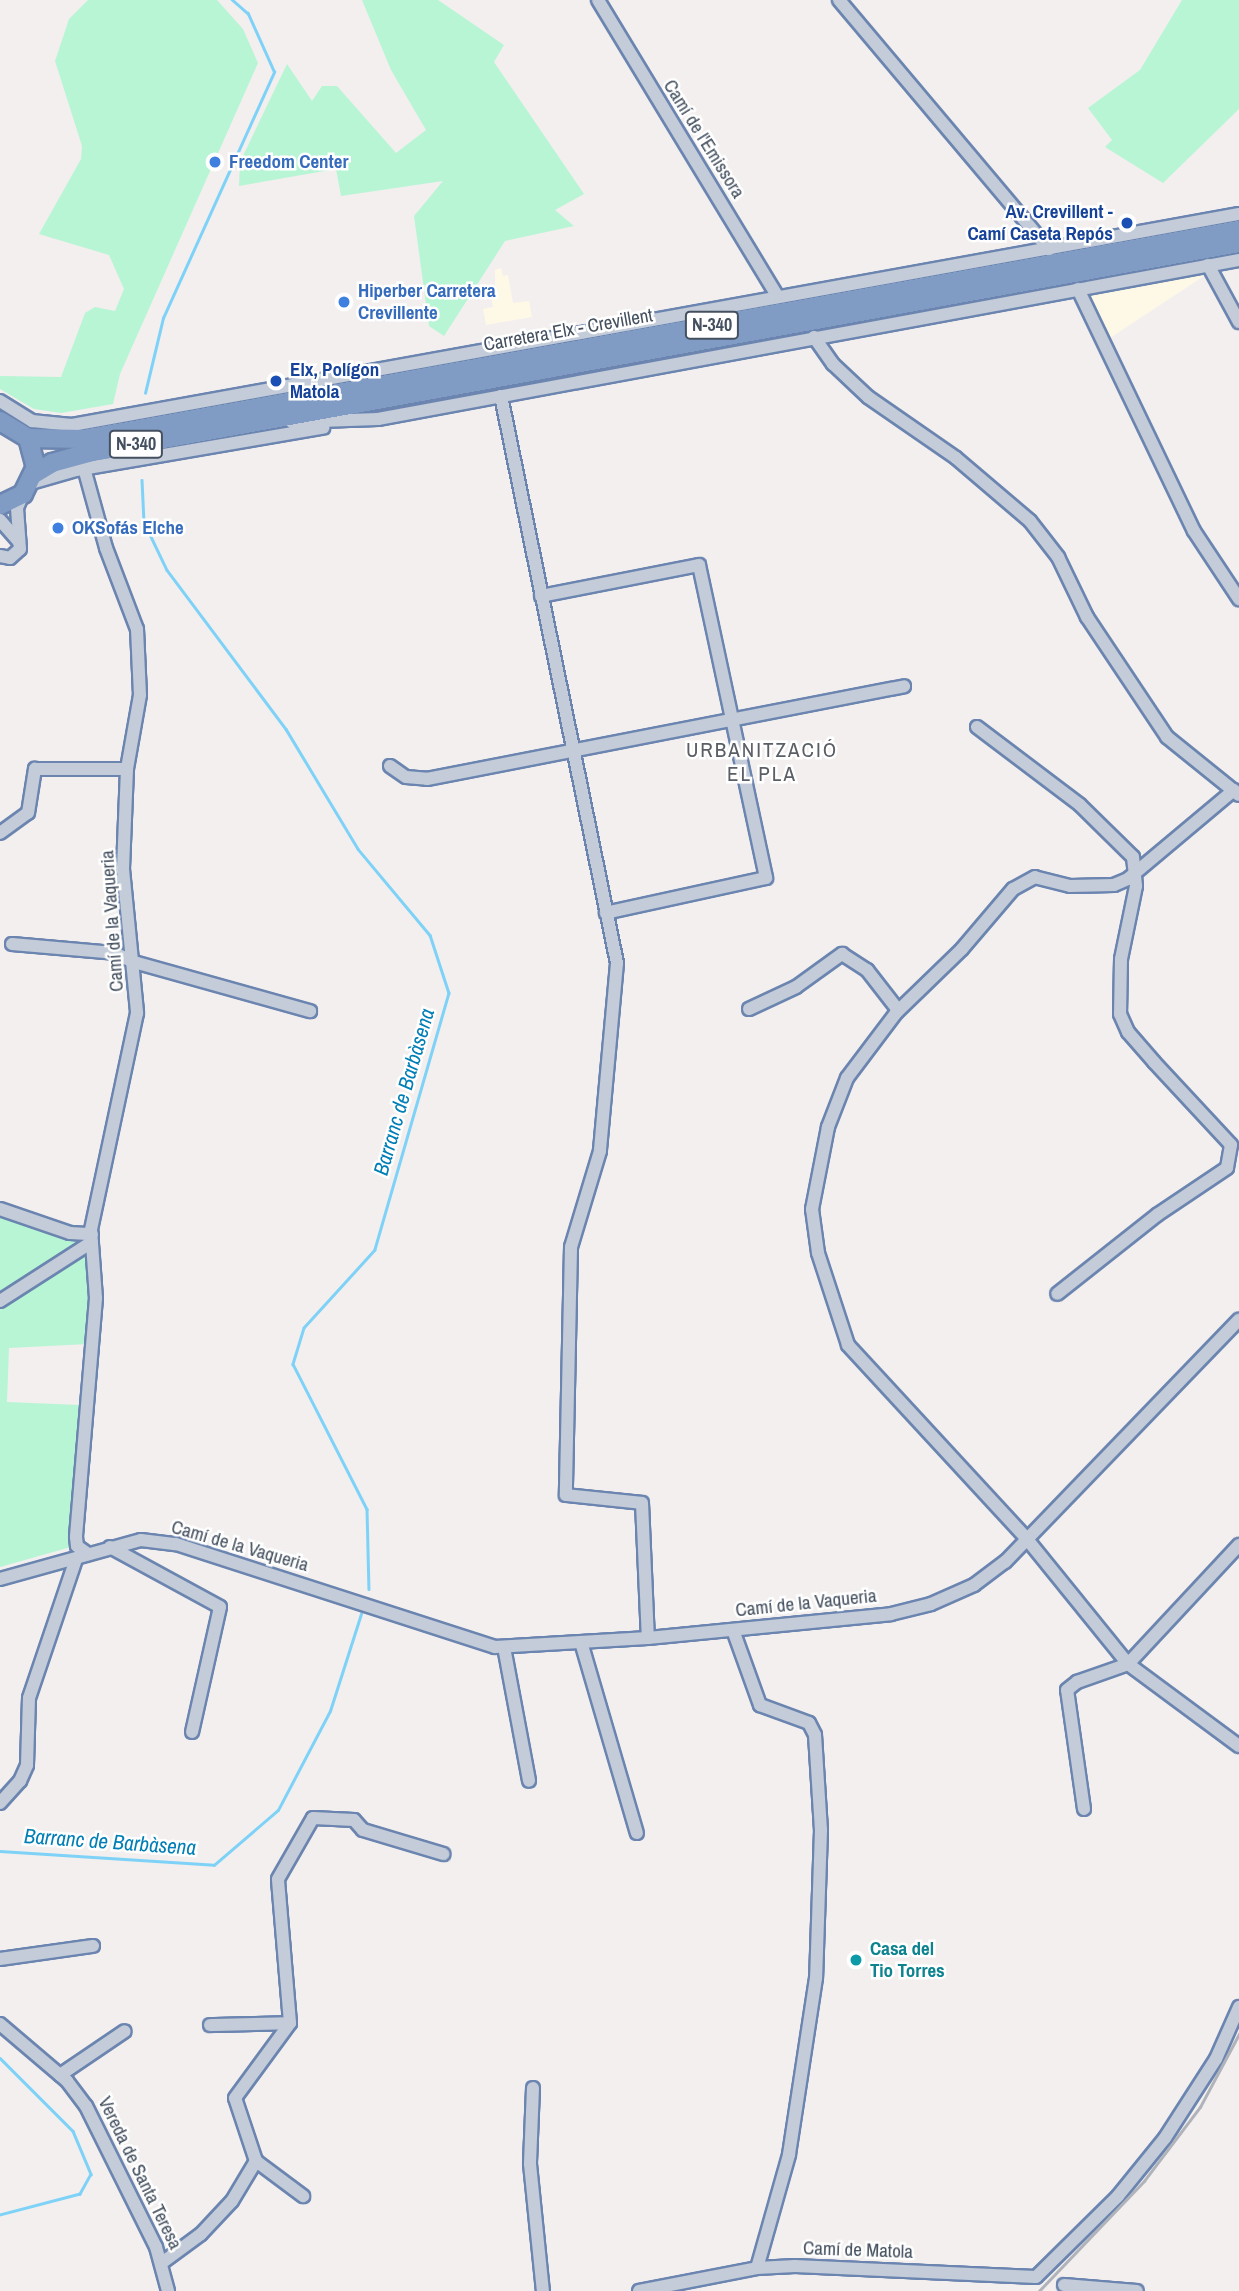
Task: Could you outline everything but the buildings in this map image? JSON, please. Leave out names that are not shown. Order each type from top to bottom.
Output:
[{"type":"highway","name":"Carretera Elx - Crevillent","points":[[28,438],[63,442],[186,421],[1239,230]]},
{"type":"highway","name":"Carretera Elx - Crevillent","points":[[29,483],[69,457],[1239,243]]},
{"type":"highway","name":"N-340","points":[[1,420],[28,438]]},
{"type":"highway","points":[[28,438],[34,451],[29,483]]},
{"type":"highway","name":"N-340","points":[[0,505],[29,483]]},
{"type":"street","name":"Camí de l'Emissora","points":[[598,0],[778,297]]},
{"type":"street","points":[[839,0],[1049,249]]},
{"type":"street","points":[[0,401],[32,421],[72,425],[1239,214]]},
{"type":"street","points":[[0,556],[17,554],[17,508],[29,483],[84,468],[378,419],[1239,260]]},
{"type":"street","points":[[1208,265],[1239,322]]},
{"type":"street","points":[[1078,289],[1195,531],[1239,599]]},
{"type":"street","points":[[814,337],[833,364],[868,397],[956,458],[1030,521],[1058,557],[1087,617],[1167,737],[1236,792],[1128,879],[1097,888],[1035,877],[1022,880],[962,949],[898,1010],[847,1078],[828,1127],[812,1209],[818,1253],[848,1345],[1026,1538],[1128,1664],[1239,1746]]},
{"type":"street","points":[[186,421],[298,384]]},
{"type":"street","points":[[501,396],[617,963],[600,1151],[571,1247],[566,1494],[642,1503],[648,1638]]},
{"type":"street","points":[[242,425],[378,419]]},
{"type":"street","name":"Camí de la Vaqueria","points":[[84,468],[106,548],[137,629],[140,695],[127,769],[123,869],[134,962],[136,1013],[92,1238],[96,1298],[76,1537],[82,1556],[141,1540],[176,1544],[386,1609],[460,1638],[504,1647],[648,1638],[891,1614],[930,1604],[974,1585],[1005,1562],[1239,1320]]},
{"type":"street","points":[[0,520],[19,544]]},
{"type":"street","points":[[541,596],[699,565],[766,878],[606,913]]},
{"type":"street","points":[[390,766],[406,777],[427,779],[732,722],[904,686]]},
{"type":"street","points":[[977,727],[1080,805],[1124,845],[1136,871],[1134,906],[1121,959],[1120,1014],[1145,1052],[1231,1145],[1232,1156],[1227,1168],[1209,1183],[1157,1215],[1057,1294]]},
{"type":"street","points":[[0,833],[28,813],[35,769],[127,769]]},
{"type":"street","points":[[12,944],[114,953],[134,962],[310,1011]]},
{"type":"street","points":[[748,1009],[796,987],[842,954],[867,970],[898,1010]]},
{"type":"street","points":[[0,1209],[92,1238]]},
{"type":"street","points":[[0,1301],[92,1238]]},
{"type":"street","points":[[1084,1809],[1067,1690],[1077,1682],[1128,1664],[1239,1545]]},
{"type":"street","points":[[110,1547],[220,1607],[192,1732]]},
{"type":"street","points":[[0,1579],[82,1556]]},
{"type":"street","points":[[0,1803],[20,1782],[27,1765],[30,1698],[82,1556]]},
{"type":"street","points":[[733,1630],[760,1704],[808,1723],[815,1735],[821,1830],[816,1978],[789,2155],[757,2269]]},
{"type":"street","points":[[580,1642],[637,1833]]},
{"type":"street","points":[[504,1647],[528,1780]]},
{"type":"street","points":[[303,2196],[256,2161],[235,2098],[290,2023],[278,1879],[313,1818],[354,1820],[363,1830],[443,1854]]},
{"type":"street","points":[[0,1959],[93,1946]]},
{"type":"street","name":"Camí de Matola","points":[[639,2291],[757,2269],[838,2265],[1037,2277],[1118,2196],[1165,2138],[1216,2059],[1239,2007]]},
{"type":"street","points":[[210,2025],[290,2023]]},
{"type":"street","name":"Vereda de Santa Teresa","points":[[0,2024],[60,2075],[99,2129],[163,2262],[168,2291]]},
{"type":"street","points":[[60,2075],[125,2031]]},
{"type":"street","points":[[533,2088],[530,2164],[543,2291]]},
{"type":"street","points":[[163,2262],[201,2234],[232,2202],[256,2161]]},
{"type":"street","points":[[1064,2286],[1137,2291]]},
{"type":"shaded area","points":[[501,268],[503,276],[508,275],[513,303],[529,301],[532,317],[486,325],[483,309],[493,307],[489,287],[495,286],[495,270]]},
{"type":"shaded area","points":[[1207,274],[1107,340],[1088,294]]},
{"type":"green space","points":[[88,0],[217,0],[243,29],[258,63],[120,374],[113,404],[61,413],[34,409],[0,389],[0,376],[61,377],[85,313],[95,307],[115,311],[124,289],[109,255],[39,234],[81,159],[82,146],[55,61],[69,19]]},
{"type":"green space","points":[[362,0],[438,0],[504,45],[494,62],[584,194],[555,210],[574,226],[505,241],[444,336],[429,326],[414,216],[443,181],[341,196],[336,169],[239,186],[240,162],[287,64],[312,101],[322,86],[337,86],[396,153],[426,130],[391,70]]},
{"type":"green space","points":[[1182,0],[1239,0],[1239,109],[1163,183],[1105,147],[1112,140],[1088,108],[1140,70]]},
{"type":"green space","points":[[0,1212],[87,1227],[91,1297],[88,1344],[9,1348],[7,1402],[80,1405],[71,1547],[0,1567]]},
{"type":"waterway","name":"Barranc de Barbàsena","points":[[145,393],[163,318],[274,72],[248,14],[232,0]]},
{"type":"waterway","name":"Barranc de Barbàsena","points":[[142,480],[144,522],[167,570],[286,729],[358,849],[430,935],[449,993],[375,1250],[304,1328],[293,1364],[367,1509],[369,1589]]},
{"type":"waterway","name":"Barranc de Barbàsena","points":[[0,1851],[214,1865],[278,1810],[330,1711],[361,1614]]},
{"type":"waterway","name":"Barranc de Barbàsena","points":[[0,2058],[73,2131],[91,2174],[80,2194],[0,2215]]},
{"type":"railway","points":[[1039,2291],[1144,2181],[1200,2107],[1239,2034]]},
{"type":"place","name":"Freedom Center","points":[[215,162]]},
{"type":"place","name":"Av. Crevillent - Camí Caseta Repós","points":[[1127,223]]},
{"type":"place","name":"Hiperber Carretera Crevillente","points":[[344,302]]},
{"type":"place","name":"Elx, Polígon Matola","points":[[276,381]]},
{"type":"place","name":"OKSofás Elche","points":[[58,528]]},
{"type":"place","name":"Casa del Tio Torres","points":[[856,1960]]},
{"type":"district","name":"URBANITZACIÓ EL PLA","points":[[762,762]]}]
